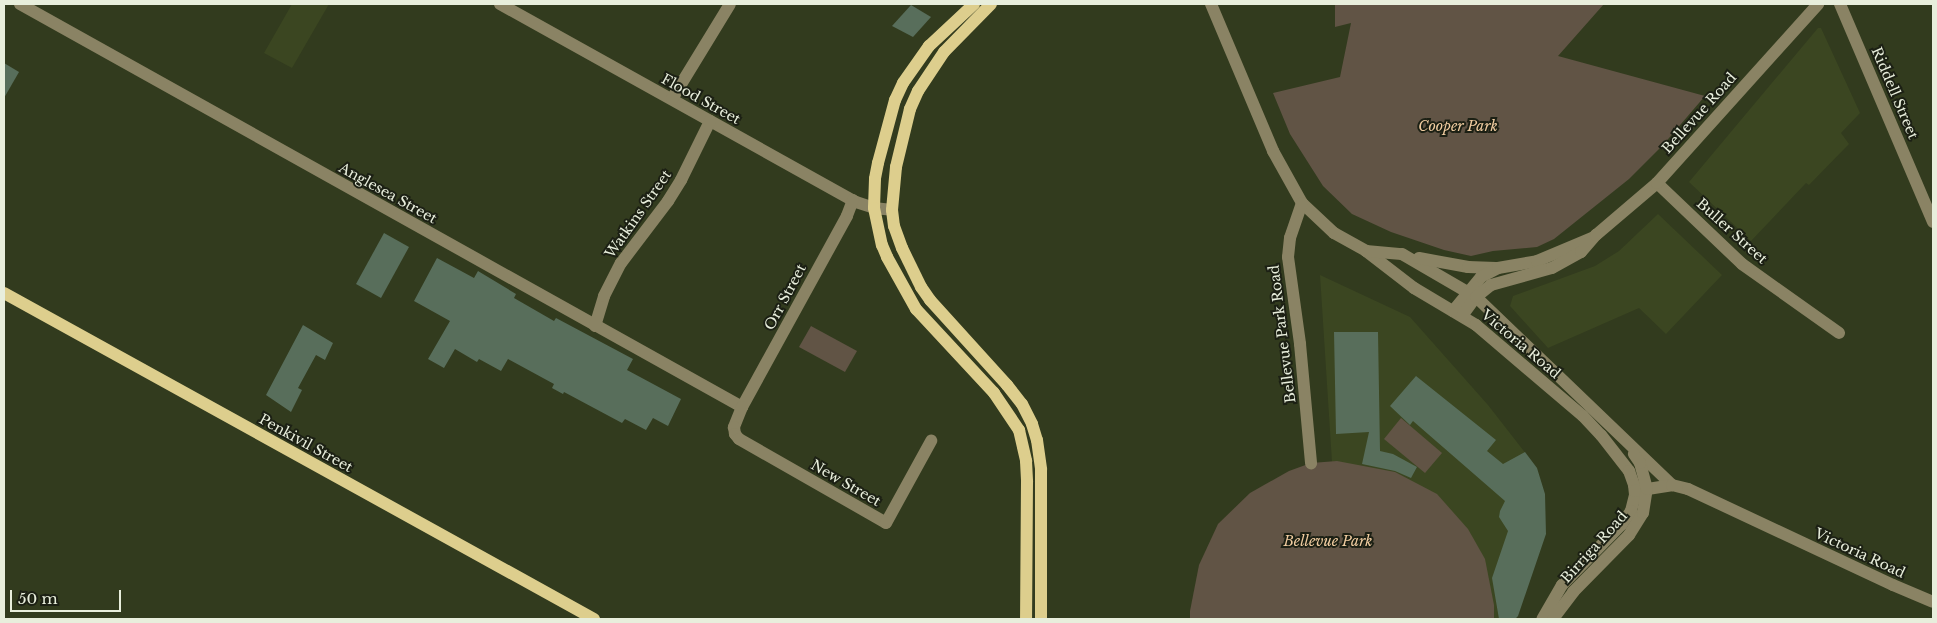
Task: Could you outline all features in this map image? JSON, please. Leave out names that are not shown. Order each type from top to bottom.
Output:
[{"type":"main road","points":[[974,4],[930,46],[903,83],[895,100],[878,163],[874,208],[882,245],[899,282],[916,309],[994,393],[1019,430],[1026,461],[1027,482],[1026,619]]},
{"type":"main road","points":[[991,4],[944,52],[918,90],[910,109],[896,167],[892,210],[894,226],[902,248],[921,287],[977,354],[1007,385],[1022,404],[1032,424],[1040,452],[1042,489],[1041,619]]},
{"type":"main road","name":"Penkivil Street","points":[[4,293],[594,619]]},
{"type":"street","name":"Anglesea Street","points":[[20,4],[742,407]]},
{"type":"street","name":"Flood Street","points":[[500,4],[853,200],[874,208],[892,210]]},
{"type":"street","points":[[672,99],[730,4]]},
{"type":"street","name":"Victoria Road","points":[[1211,4],[1272,151],[1302,203],[1334,234],[1366,251],[1396,276],[1476,325],[1583,416],[1621,460],[1639,488],[1672,485],[1694,491],[1892,585],[1933,602]]},
{"type":"street","name":"Bellevue Road","points":[[1472,294],[1491,286],[1552,268],[1574,258],[1657,182],[1818,4]]},
{"type":"street","name":"Riddell Street","points":[[1840,4],[1930,205],[1933,222]]},
{"type":"street","name":"Watkins Street","points":[[594,326],[604,296],[621,263],[668,201],[710,121]]},
{"type":"street","name":"Buller Street","points":[[1657,182],[1742,264],[1838,333]]},
{"type":"street","name":"Orr Street","points":[[742,407],[853,200]]},
{"type":"street","name":"Bellevue Park Road","points":[[1302,203],[1290,238],[1288,257],[1300,344],[1311,463]]},
{"type":"street","name":"Bellevue Road","points":[[1457,314],[1472,294],[1481,277],[1498,268],[1537,261],[1596,236]]},
{"type":"street","name":"Victoria Road","points":[[1366,251],[1402,254],[1472,294],[1623,437]]},
{"type":"street","points":[[1402,254],[1468,267],[1498,268]]},
{"type":"street","name":"New Street","points":[[742,407],[734,427],[739,439],[886,523],[931,441]]},
{"type":"street","points":[[1623,437],[1662,478],[1672,485]]},
{"type":"street","name":"Birriga Road","points":[[1542,619],[1562,585],[1629,535],[1645,507],[1639,488],[1640,463],[1623,437]]},
{"type":"street","name":"Birriga Road","points":[[1553,619],[1592,563]]},
{"type":"shaded area","points":[[292,4],[329,4],[292,68],[264,53]]},
{"type":"shaded area","points":[[1818,28],[1821,28],[1860,113],[1841,133],[1849,144],[1809,185],[1806,183],[1751,241],[1689,182]]},
{"type":"shaded area","points":[[1658,214],[1722,275],[1666,334],[1639,308],[1548,348],[1510,306],[1513,296],[1595,266],[1619,251]]},
{"type":"shaded area","points":[[1320,275],[1410,317],[1488,405],[1537,468],[1518,616],[1515,619],[1494,619],[1494,605],[1337,461],[1332,462]]},
{"type":"green space","name":"Cooper Park","points":[[1335,4],[1604,4],[1558,56],[1705,96],[1663,145],[1629,179],[1554,239],[1537,247],[1493,251],[1471,256],[1444,250],[1391,232],[1352,214],[1323,186],[1290,134],[1273,93],[1340,77],[1351,23],[1335,27]]},
{"type":"green space","points":[[811,326],[857,351],[845,372],[799,347]]},
{"type":"green space","points":[[1401,418],[1442,453],[1425,473],[1384,439]]},
{"type":"green space","name":"Bellevue Park","points":[[1337,461],[1395,472],[1437,494],[1468,529],[1485,559],[1494,605],[1494,619],[1190,619],[1199,565],[1218,524],[1250,493],[1289,471],[1311,463]]},
{"type":"building","points":[[911,5],[931,17],[913,37],[892,26]]},
{"type":"building","points":[[4,63],[19,72],[4,98]]},
{"type":"building","points":[[384,233],[409,247],[381,298],[356,284]]},
{"type":"building","points":[[437,258],[474,278],[478,271],[516,294],[514,298],[554,321],[556,318],[633,359],[627,370],[681,399],[668,426],[653,418],[646,430],[625,419],[622,423],[564,392],[563,394],[552,388],[554,384],[508,359],[501,371],[479,359],[477,362],[455,349],[444,368],[428,359],[450,321],[414,301]]},
{"type":"building","points":[[303,325],[333,343],[325,360],[316,355],[298,388],[302,390],[291,412],[266,395]]},
{"type":"building","points":[[1334,332],[1378,332],[1380,451],[1393,454],[1417,467],[1411,478],[1395,471],[1362,464],[1369,432],[1336,434]]},
{"type":"building","points":[[1416,376],[1496,440],[1487,451],[1503,464],[1525,452],[1537,468],[1545,494],[1546,534],[1518,616],[1515,619],[1499,619],[1492,578],[1508,531],[1499,517],[1505,501],[1413,421],[1410,425],[1390,406]]}]
